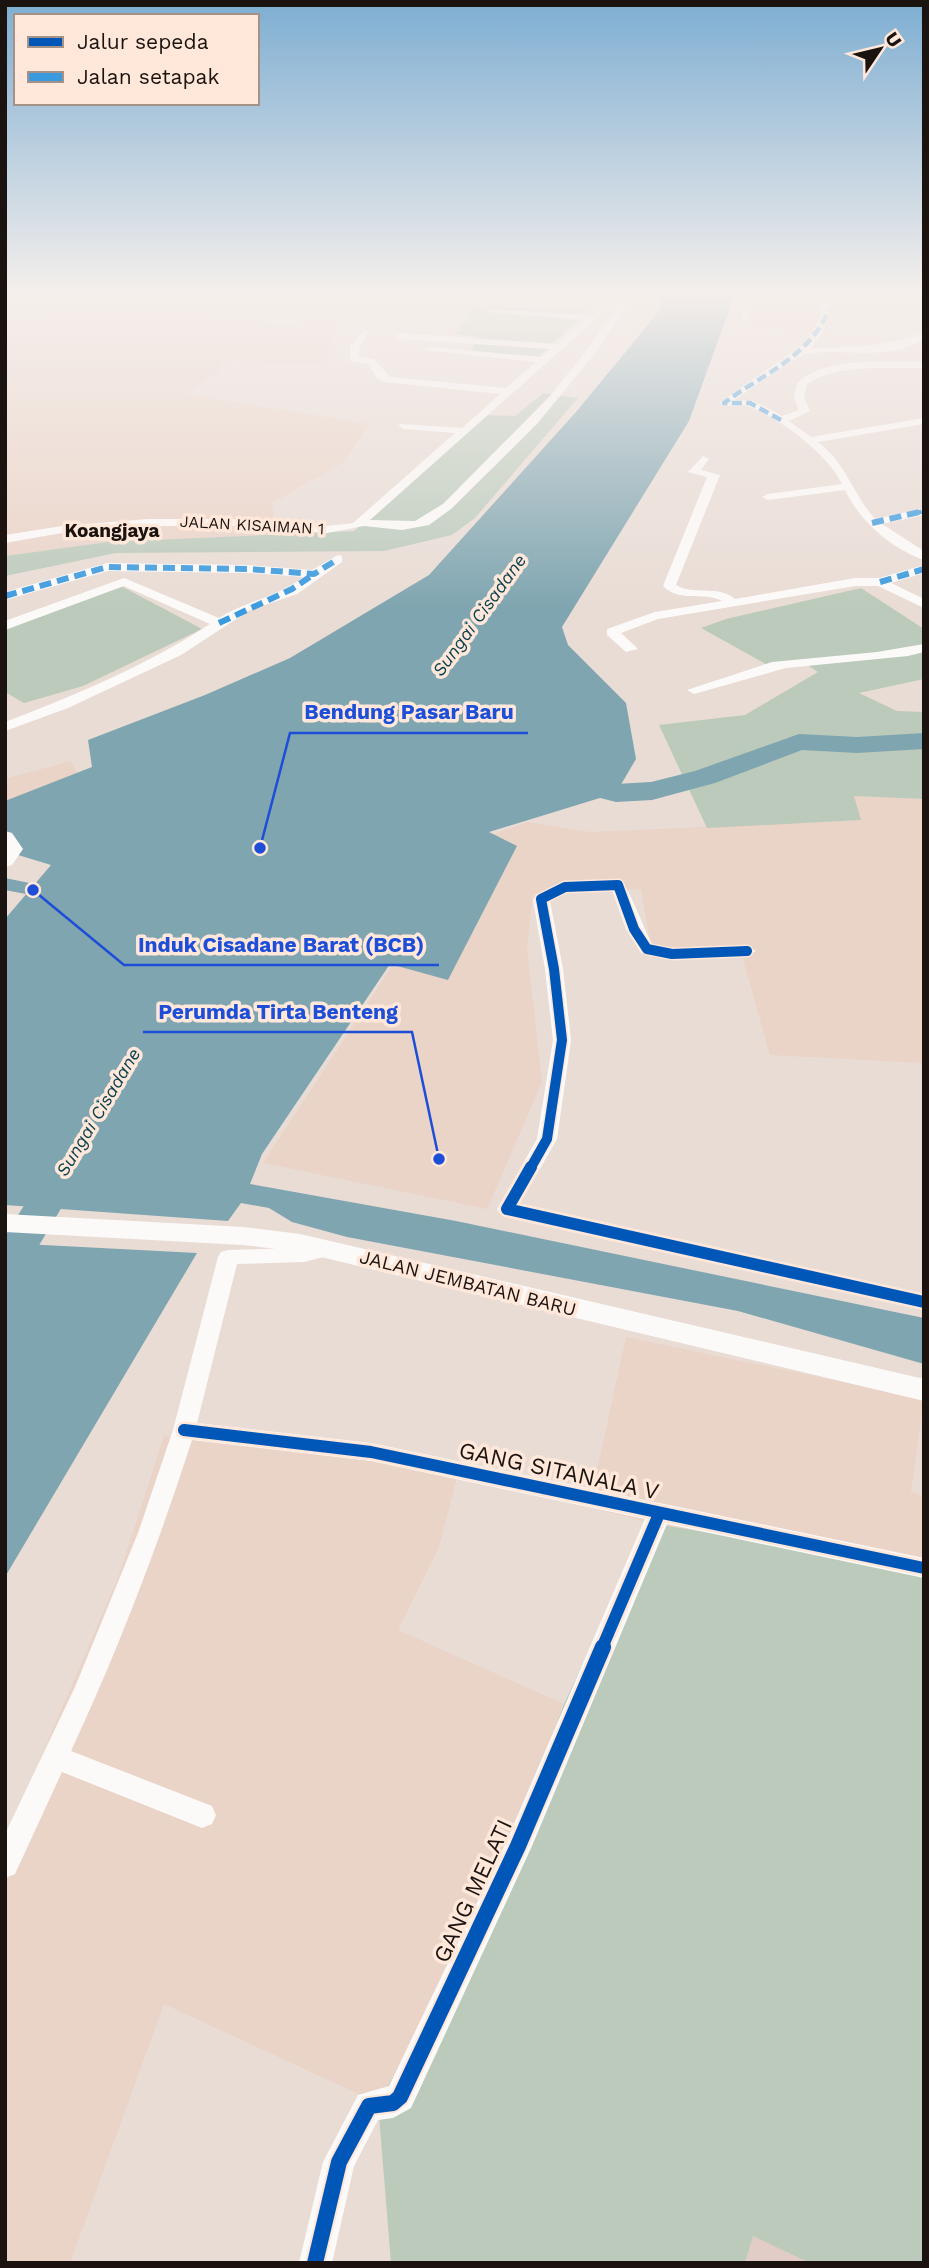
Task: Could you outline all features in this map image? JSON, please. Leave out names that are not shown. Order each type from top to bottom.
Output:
[{"type":"street","name":"JALAN KISAIMAN 1","points":[[5,539],[63,528],[144,521],[239,522],[332,530],[362,522],[502,399]]},
{"type":"street","points":[[362,522],[391,527],[426,522],[502,454],[552,399]]},
{"type":"street","points":[[729,399],[724,403],[750,403],[811,440],[826,453],[849,486],[860,509],[872,523],[924,556]]},
{"type":"street","points":[[781,420],[805,411],[799,399]]},
{"type":"street","points":[[811,440],[924,421]]},
{"type":"street","points":[[404,426],[465,431]]},
{"type":"street","points":[[704,459],[694,472],[714,475],[669,586],[678,592],[722,593],[731,602]]},
{"type":"street","points":[[768,497],[849,486]]},
{"type":"street","points":[[872,523],[924,511]]},
{"type":"street","points":[[5,727],[63,705],[176,652],[244,607],[293,591],[338,559]]},
{"type":"street","points":[[5,596],[107,567],[156,570],[249,569],[314,575]]},
{"type":"street","points":[[631,649],[612,632],[655,616],[855,582],[880,582],[924,569]]},
{"type":"street","points":[[5,626],[156,570]]},
{"type":"street","points":[[124,582],[219,623]]},
{"type":"street","points":[[880,582],[924,604]]},
{"type":"street","points":[[694,690],[768,667],[799,662],[859,659],[924,648]]},
{"type":"street","points":[[747,951],[672,954],[647,948],[634,929],[618,885],[565,887],[541,899],[554,969],[562,1040],[547,1139],[507,1209],[924,1302]]},
{"type":"street","name":"JALAN JEMBATAN BARU","points":[[5,1223],[243,1236],[300,1243],[924,1390]]},
{"type":"street","points":[[5,1865],[88,1687],[150,1534],[184,1430],[228,1257],[304,1255],[328,1249]]},
{"type":"street","name":"GANG SITANALA V","points":[[184,1430],[371,1452],[924,1568]]},
{"type":"street","name":"GANG MELATI","points":[[314,2263],[339,2162],[369,2106],[393,2102],[400,2097],[518,1846],[659,1514]]},
{"type":"street","points":[[55,1757],[202,1815]]},
{"type":"shaded area","points":[[5,399],[216,399],[369,424],[343,463],[272,503],[276,535],[108,542],[5,556]]},
{"type":"shaded area","points":[[71,761],[89,795],[5,847],[5,779]]},
{"type":"shaded area","points":[[854,796],[924,799],[924,1063],[770,1055],[741,952],[653,958],[641,889],[533,894],[527,948],[542,1082],[487,1209],[263,1163],[474,841],[528,822],[590,832],[860,820]]},
{"type":"shaded area","points":[[626,1337],[924,1399],[911,1492],[924,1497],[924,1568],[650,1523],[589,1507]]},
{"type":"shaded area","points":[[164,1436],[460,1466],[439,1547],[398,1630],[564,1704],[490,1908],[378,2103],[164,2004],[70,2263],[5,2263],[5,1841],[119,1575]]},
{"type":"shaded area","points":[[753,2235],[810,2263],[745,2263]]},
{"type":"green space","points":[[536,399],[577,399],[475,518],[452,535],[384,551],[116,553],[5,576],[5,556],[108,542],[354,531],[482,415],[515,416]]},
{"type":"green space","points":[[121,586],[202,629],[83,686],[24,703],[5,692],[5,630]]},
{"type":"green space","points":[[861,588],[924,629],[924,679],[859,693],[897,711],[924,712],[924,799],[854,796],[861,820],[707,828],[659,725],[745,715],[818,672],[800,660],[773,668],[701,628],[726,619]]},
{"type":"green space","points":[[650,1523],[924,1568],[924,2263],[810,2263],[753,2236],[745,2263],[391,2263],[378,2103],[490,1908],[564,1704]]},
{"type":"water","points":[[587,399],[697,399],[689,421],[562,627],[568,645],[626,703],[636,759],[616,793],[489,832],[517,846],[448,980],[390,964],[262,1154],[250,1184],[456,1221],[924,1318],[924,1364],[738,1311],[347,1237],[292,1222],[269,1208],[241,1203],[228,1221],[5,1205],[5,919],[51,865],[5,851],[5,801],[92,767],[88,740],[205,695],[290,658],[429,575]]},
{"type":"water","points":[[5,1243],[197,1253],[5,1577]]},
{"type":"waterway","points":[[567,781],[616,793],[652,791],[705,777],[799,742],[857,745],[924,741]]},
{"type":"waterway","points":[[5,884],[62,895]]},
{"type":"waterway","name":"Sungai Cisadane","points":[[5,1269],[68,1165]]},
{"type":"marked path","points":[[730,399],[724,403],[750,403],[781,420]]},
{"type":"marked path","points":[[872,523],[924,511]]},
{"type":"marked path","points":[[5,596],[107,567],[249,569],[314,574],[338,559]]},
{"type":"marked path","points":[[880,582],[924,569]]},
{"type":"marked path","points":[[219,623],[292,589],[314,574]]},
{"type":"cycle path","points":[[747,951],[672,954],[647,949],[634,929],[618,885],[565,887],[541,899],[554,969],[562,1040],[547,1139],[507,1209],[924,1302]]},
{"type":"cycle path","points":[[184,1430],[371,1452],[924,1568]]},
{"type":"cycle path","points":[[315,2263],[339,2162],[369,2106],[393,2103],[400,2097],[518,1846],[659,1514]]},
{"type":"place","name":"Bendung Pasar Baru","points":[[260,848]]},
{"type":"place","name":"Induk Cisadane Barat (BCB)","points":[[33,890]]},
{"type":"place","name":"Perumda Tirta Benteng","points":[[439,1159]]},
{"type":"district","name":"Koangjaya","points":[[112,530]]}]
